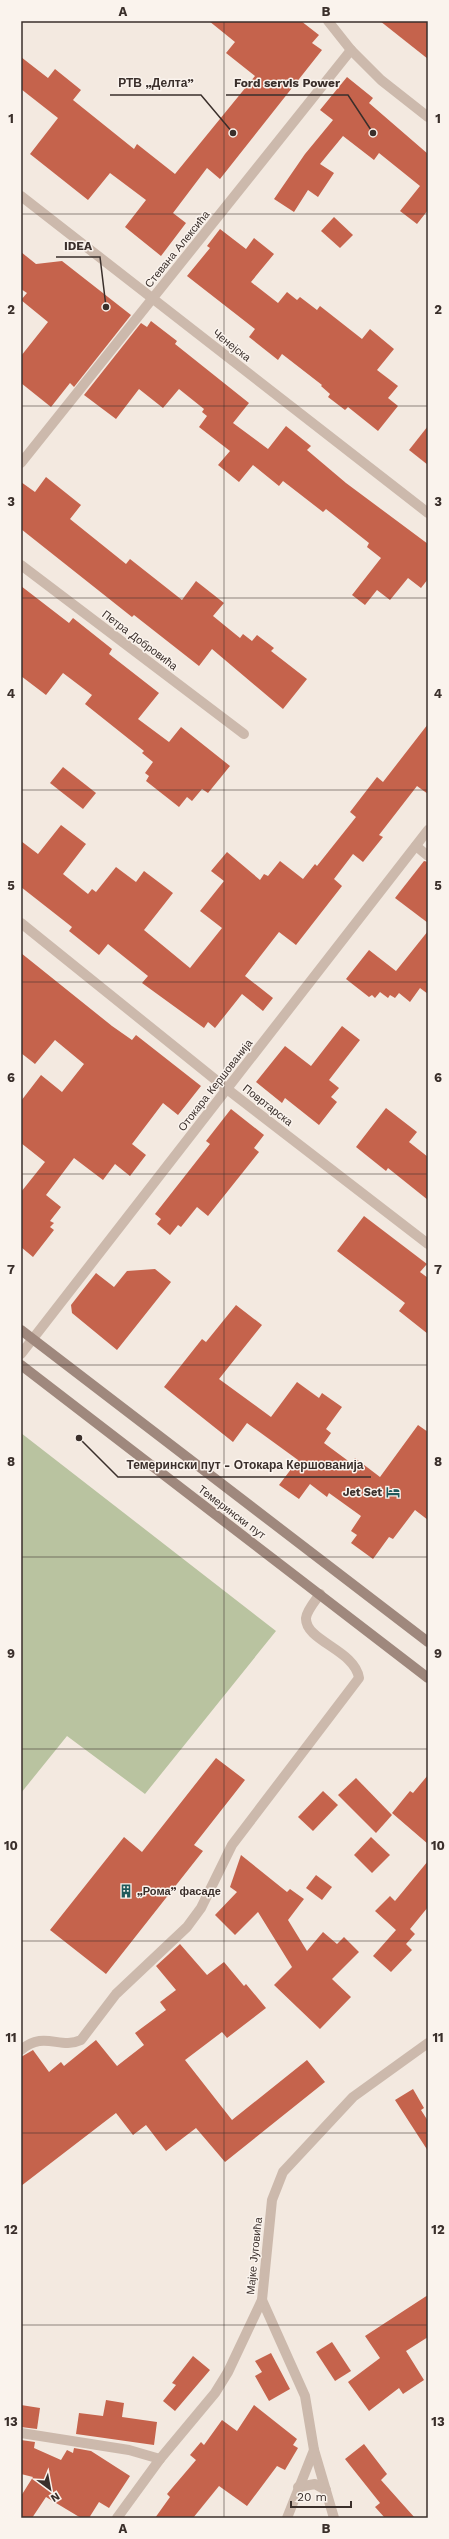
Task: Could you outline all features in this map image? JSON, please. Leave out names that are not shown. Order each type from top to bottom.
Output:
[{"type":"main road","name":"Темерински пут","points":[[21,1330],[428,1642]]},
{"type":"main road","name":"Темерински пут","points":[[21,1365],[428,1678]]},
{"type":"street","points":[[328,21],[351,50],[381,80],[428,117]]},
{"type":"street","name":"Стевана Алексића","points":[[21,463],[351,50]]},
{"type":"street","name":"Ченејска","points":[[21,196],[428,514]]},
{"type":"street","name":"Петра Добровића","points":[[21,565],[244,734]]},
{"type":"street","name":"Отокара Кершованија","points":[[21,1354],[428,830]]},
{"type":"street","points":[[416,846],[428,856]]},
{"type":"street","name":"Повртарска","points":[[21,923],[227,1089],[428,1244]]},
{"type":"street","points":[[21,2050],[35,2041],[48,2039],[73,2044],[81,2040],[116,1994],[188,1927],[201,1908],[232,1845],[359,1678],[357,1668],[352,1661],[314,1633],[307,1625],[306,1616],[320,1594]]},
{"type":"street","name":"Мајке Југовића","points":[[117,2518],[160,2459],[222,2382],[262,2300],[272,2200],[283,2172],[353,2097],[428,2043]]},
{"type":"street","points":[[262,2300],[303,2390],[314,2450],[334,2518]]},
{"type":"street","points":[[21,2433],[129,2450],[160,2459]]},
{"type":"street","points":[[287,2518],[298,2487],[314,2450]]},
{"type":"street","points":[[298,2487],[315,2484],[326,2490]]},
{"type":"green space","points":[[21,1433],[276,1631],[145,1794],[67,1736],[21,1793]]},
{"type":"building","points":[[209,21],[301,21],[319,35],[312,43],[322,50],[220,179],[207,168],[173,213],[186,223],[161,256],[125,227],[146,200],[110,173],[88,200],[30,154],[58,118],[21,89],[21,57],[48,78],[55,69],[81,90],[73,100],[134,149],[137,144],[175,174],[255,76],[226,53],[235,42]]},
{"type":"building","points":[[380,21],[428,21],[428,59]]},
{"type":"building","points":[[347,77],[373,98],[369,103],[428,154],[428,210],[417,224],[400,211],[420,186],[379,153],[374,160],[343,136],[320,164],[334,173],[318,197],[308,190],[294,212],[274,199],[305,154],[333,120],[320,110]]},
{"type":"building","points":[[334,217],[353,235],[340,248],[321,231]]},
{"type":"building","points":[[220,229],[246,249],[254,238],[274,254],[251,282],[278,303],[287,292],[297,300],[300,297],[317,310],[320,306],[362,339],[370,329],[394,349],[377,370],[398,386],[388,398],[398,406],[378,431],[348,407],[345,410],[328,397],[330,394],[321,386],[322,385],[282,354],[278,360],[249,337],[255,329],[187,276],[210,248],[207,246]]},
{"type":"building","points":[[21,252],[36,264],[62,261],[131,315],[74,387],[70,383],[51,407],[21,383],[21,356],[48,322],[21,300],[27,293],[21,289]]},
{"type":"building","points":[[151,321],[177,341],[175,344],[249,403],[233,423],[268,449],[286,426],[311,446],[307,450],[346,483],[428,544],[428,579],[421,588],[408,578],[390,600],[377,590],[365,605],[352,595],[381,558],[367,547],[369,543],[326,509],[323,512],[283,481],[279,486],[253,465],[239,482],[218,465],[230,451],[199,427],[207,416],[202,412],[204,409],[179,389],[163,408],[139,389],[116,419],[84,395],[141,323],[147,327]]},
{"type":"building","points":[[428,426],[428,465],[409,450]]},
{"type":"building","points":[[46,477],[81,505],[70,519],[126,564],[130,559],[182,600],[196,581],[224,603],[213,616],[240,638],[243,634],[252,641],[257,635],[274,648],[271,651],[307,679],[283,709],[212,649],[199,666],[134,615],[132,617],[21,529],[21,482],[35,492]]},
{"type":"building","points":[[21,586],[69,623],[73,618],[112,649],[109,654],[159,693],[138,719],[169,742],[181,727],[230,766],[208,793],[202,789],[192,801],[187,797],[179,807],[146,781],[149,776],[145,773],[153,762],[142,753],[144,751],[85,704],[92,695],[63,673],[46,695],[21,676]]},
{"type":"building","points":[[428,724],[428,794],[417,786],[379,835],[383,837],[363,862],[353,854],[334,879],[342,886],[296,945],[279,932],[245,976],[273,998],[263,1011],[242,994],[215,1028],[208,1022],[204,1028],[142,983],[148,976],[108,944],[99,955],[69,931],[72,927],[21,887],[21,841],[38,854],[61,825],[86,844],[63,874],[88,894],[92,889],[96,892],[116,867],[136,882],[144,871],[173,893],[144,930],[190,968],[222,928],[200,911],[224,881],[211,871],[227,852],[260,880],[264,874],[268,876],[280,861],[303,879],[315,864],[317,866],[356,817],[350,812],[377,777],[383,782]]},
{"type":"building","points":[[63,767],[96,793],[83,809],[50,783]]},
{"type":"building","points":[[424,861],[428,862],[428,923],[395,898]]},
{"type":"building","points":[[428,931],[428,994],[420,988],[410,1002],[399,993],[395,998],[390,995],[388,998],[380,992],[375,998],[372,995],[369,997],[346,979],[369,950],[396,971]]},
{"type":"building","points":[[21,953],[112,1026],[132,1040],[136,1035],[201,1086],[178,1115],[163,1103],[132,1144],[146,1155],[130,1176],[115,1164],[103,1180],[74,1158],[46,1195],[61,1207],[50,1221],[54,1223],[50,1227],[54,1230],[33,1257],[21,1247],[21,1192],[45,1162],[21,1143],[21,1101],[41,1075],[62,1092],[84,1064],[55,1040],[35,1064],[21,1053]]},
{"type":"building","points":[[342,1026],[360,1040],[329,1080],[339,1088],[331,1097],[337,1102],[319,1125],[285,1098],[282,1103],[256,1082],[285,1046],[311,1066]]},
{"type":"building","points":[[386,1108],[417,1132],[409,1142],[428,1157],[428,1200],[388,1168],[386,1171],[356,1147]]},
{"type":"building","points":[[231,1109],[264,1135],[254,1148],[259,1152],[208,1216],[197,1207],[181,1227],[178,1225],[170,1235],[157,1224],[161,1219],[155,1214],[210,1144],[206,1141]]},
{"type":"building","points":[[364,1216],[427,1264],[420,1272],[428,1278],[428,1334],[399,1311],[405,1303],[337,1251]]},
{"type":"building","points":[[155,1269],[171,1282],[117,1350],[72,1313],[71,1305],[96,1273],[114,1287],[127,1271]]},
{"type":"building","points":[[236,1305],[262,1325],[219,1379],[271,1417],[297,1382],[319,1398],[322,1393],[342,1407],[326,1429],[331,1433],[324,1443],[351,1463],[355,1458],[380,1477],[418,1425],[428,1432],[428,1520],[415,1510],[393,1539],[389,1537],[373,1559],[351,1543],[357,1535],[351,1531],[361,1516],[329,1493],[327,1497],[310,1484],[299,1499],[279,1485],[298,1460],[247,1423],[233,1442],[164,1387],[202,1339],[206,1342]]},
{"type":"building","name":"„Рома” фасаде","points":[[216,1758],[245,1780],[194,1845],[203,1851],[106,1974],[50,1930],[124,1837],[142,1852]]},
{"type":"building","points":[[428,1775],[428,1844],[392,1813],[410,1791],[413,1793]]},
{"type":"building","points":[[356,1778],[392,1815],[376,1833],[338,1795]]},
{"type":"building","points":[[323,1791],[338,1805],[313,1831],[298,1817]]},
{"type":"building","points":[[371,1837],[390,1855],[372,1873],[354,1855]]},
{"type":"building","points":[[241,1855],[287,1892],[290,1889],[304,1899],[288,1920],[307,1951],[323,1932],[337,1944],[344,1937],[359,1952],[332,1979],[351,1997],[320,2029],[274,1985],[292,1967],[258,1912],[235,1935],[215,1915],[237,1892],[230,1887]]},
{"type":"building","points":[[428,1861],[428,1907],[410,1929],[415,1934],[406,1944],[412,1950],[391,1972],[373,1956],[396,1930],[375,1911],[390,1896],[395,1901]]},
{"type":"building","points":[[316,1875],[332,1887],[322,1900],[306,1888]]},
{"type":"building","points":[[180,1944],[207,1975],[224,1962],[244,1986],[246,1984],[266,2008],[227,2038],[222,2032],[185,2060],[232,2120],[307,2060],[325,2082],[225,2162],[196,2128],[166,2151],[146,2125],[133,2135],[116,2113],[21,2186],[21,2057],[33,2050],[49,2072],[61,2062],[64,2066],[96,2040],[117,2066],[144,2045],[135,2033],[166,2010],[160,2002],[176,1990],[156,1966]]},
{"type":"building","points":[[413,2089],[424,2108],[421,2110],[428,2121],[428,2151],[395,2100]]},
{"type":"building","points":[[428,2295],[428,2337],[406,2351],[424,2380],[403,2394],[399,2388],[369,2411],[348,2382],[380,2358],[365,2336]]},
{"type":"building","points":[[332,2342],[351,2371],[335,2381],[316,2352]]},
{"type":"building","points":[[271,2353],[290,2389],[269,2401],[255,2376],[262,2372],[255,2361]]},
{"type":"building","points":[[193,2356],[210,2370],[175,2411],[163,2401],[176,2385],[172,2383]]},
{"type":"building","points":[[106,2400],[124,2403],[122,2417],[157,2422],[154,2445],[76,2434],[79,2413],[103,2416]]},
{"type":"building","points":[[21,2405],[40,2408],[37,2429],[21,2427]]},
{"type":"building","points":[[254,2405],[297,2439],[293,2445],[298,2448],[285,2470],[277,2466],[247,2506],[219,2486],[193,2518],[155,2518],[170,2497],[167,2494],[196,2460],[190,2455],[201,2442],[204,2445],[222,2420],[237,2431]]},
{"type":"building","points":[[21,2440],[35,2442],[34,2448],[61,2460],[67,2450],[73,2453],[74,2448],[91,2451],[130,2476],[109,2508],[99,2502],[89,2518],[81,2518],[46,2497],[32,2518],[21,2518],[21,2496],[33,2477],[21,2474]]},
{"type":"building","points":[[364,2444],[387,2474],[381,2480],[415,2518],[385,2518],[375,2507],[380,2503],[345,2459]]},
{"type":"place","name":"РТВ „Делта”","points":[[233,133]]},
{"type":"place","name":"Ford servis Power","points":[[373,133]]},
{"type":"place","name":"IDEA","points":[[106,307]]},
{"type":"place","name":"Темерински пут - Отокара Кершованија","points":[[79,1438]]},
{"type":"place","name":"Jet Set","points":[[393,1492]]},
{"type":"place","name":"„Рома” фасаде","points":[[126,1891]]}]
